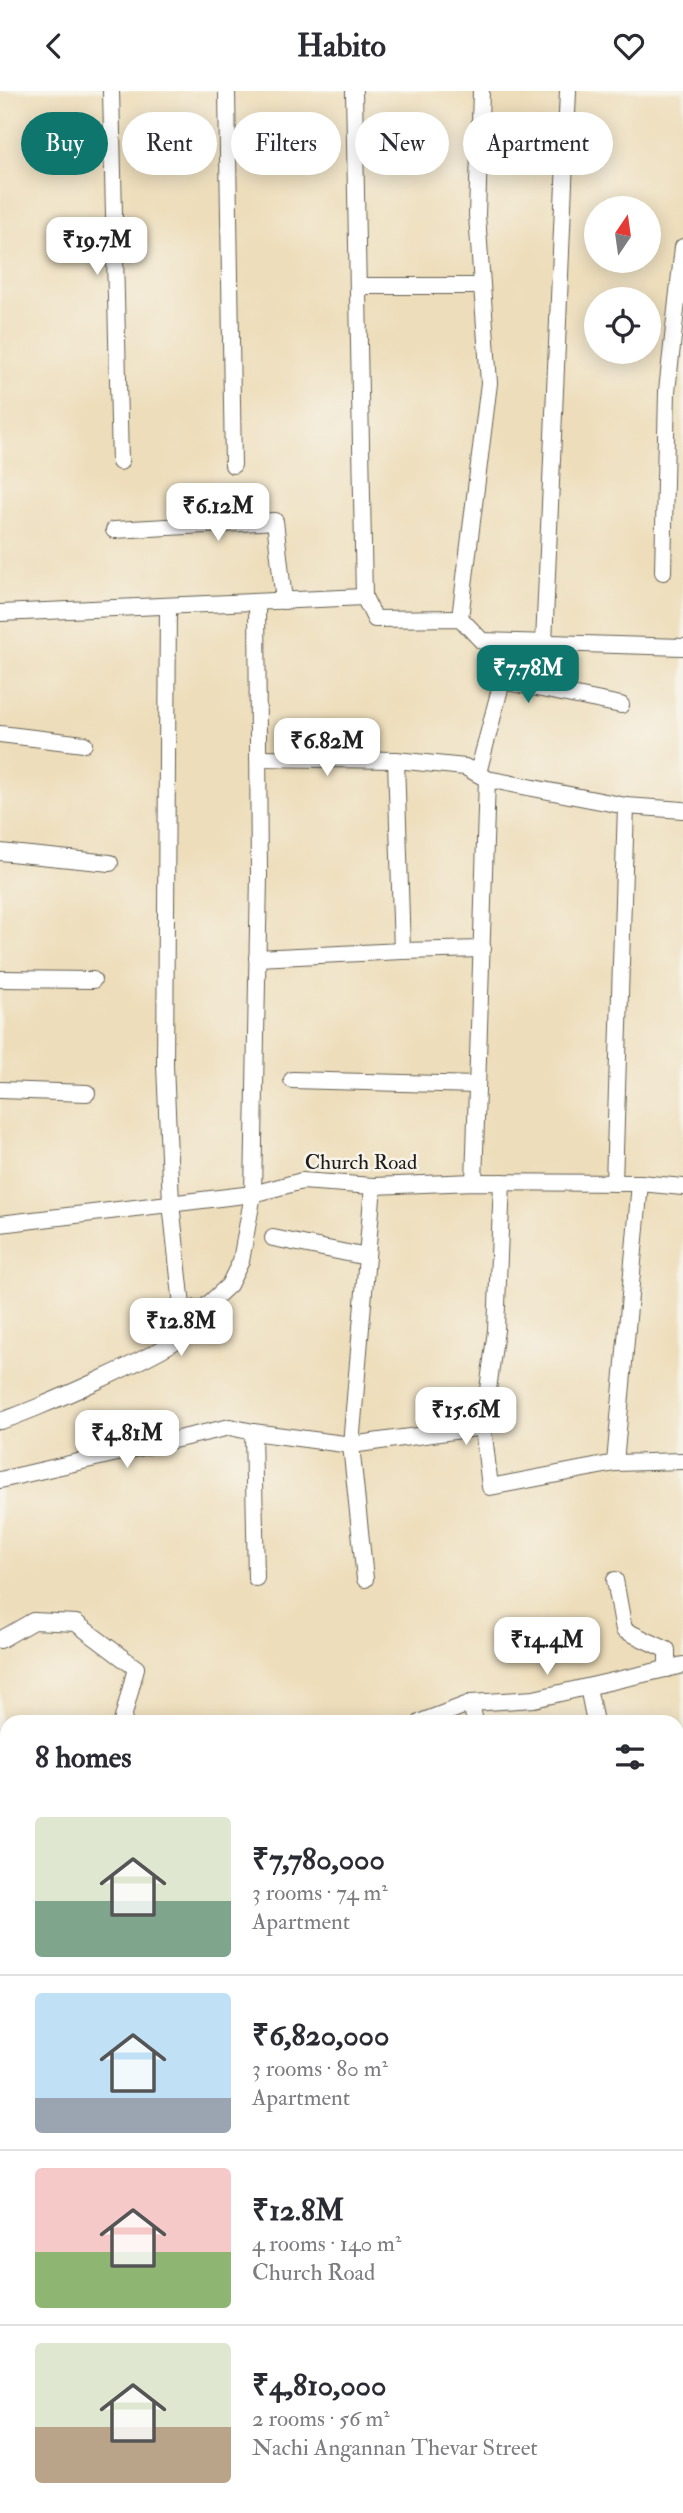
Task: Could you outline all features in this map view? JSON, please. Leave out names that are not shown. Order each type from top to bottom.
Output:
[{"type":"street","points":[[111,91],[120,462]]},
{"type":"street","points":[[227,91],[233,465]]},
{"type":"street","points":[[354,91],[364,597],[375,618],[460,618],[482,641],[683,647]]},
{"type":"street","points":[[460,618],[489,383],[477,215],[481,91]]},
{"type":"street","points":[[544,643],[568,91]]},
{"type":"street","points":[[663,572],[667,391],[683,247]]},
{"type":"street","points":[[358,286],[482,286]]},
{"type":"street","points":[[114,530],[275,521],[284,601]]},
{"type":"street","points":[[0,614],[364,597]]},
{"type":"street","points":[[0,1421],[18,1417],[67,1395],[185,1335],[196,1308],[202,1310],[222,1292],[241,1261],[253,1193],[257,958],[257,602]]},
{"type":"street","points":[[168,606],[165,1065],[172,1203],[185,1335]]},
{"type":"street","points":[[474,1182],[483,949],[483,776],[502,681],[621,705]]},
{"type":"street","points":[[0,734],[84,744]]},
{"type":"street","points":[[258,758],[397,760],[465,767],[483,776],[626,806],[683,810]]},
{"type":"street","points":[[397,760],[402,951]]},
{"type":"street","points":[[614,1183],[626,806]]},
{"type":"street","points":[[0,852],[110,863]]},
{"type":"street","points":[[257,958],[483,949]]},
{"type":"street","points":[[0,979],[93,980]]},
{"type":"street","points":[[292,1080],[477,1085]]},
{"type":"street","points":[[0,1090],[87,1093]]},
{"type":"street","name":"Church Road","points":[[0,1224],[253,1193],[302,1181],[373,1186],[502,1182],[640,1183],[683,1187]]},
{"type":"street","points":[[502,1182],[496,1330],[482,1427],[489,1487],[615,1463],[683,1461]]},
{"type":"street","points":[[615,1463],[640,1183]]},
{"type":"street","points":[[365,1579],[351,1445],[373,1186]]},
{"type":"street","points":[[273,1238],[367,1257]]},
{"type":"street","points":[[0,1480],[230,1427],[351,1445],[482,1427]]},
{"type":"street","points":[[253,1432],[256,1578]]},
{"type":"street","points":[[439,1715],[471,1703],[534,1699],[675,1667],[667,1650],[624,1630],[615,1580]]},
{"type":"street","points":[[0,1640],[33,1621],[76,1623],[136,1668],[124,1715]]},
{"type":"street","points":[[588,1687],[594,1715]]},
{"type":"street","points":[[471,1703],[474,1715]]}]
